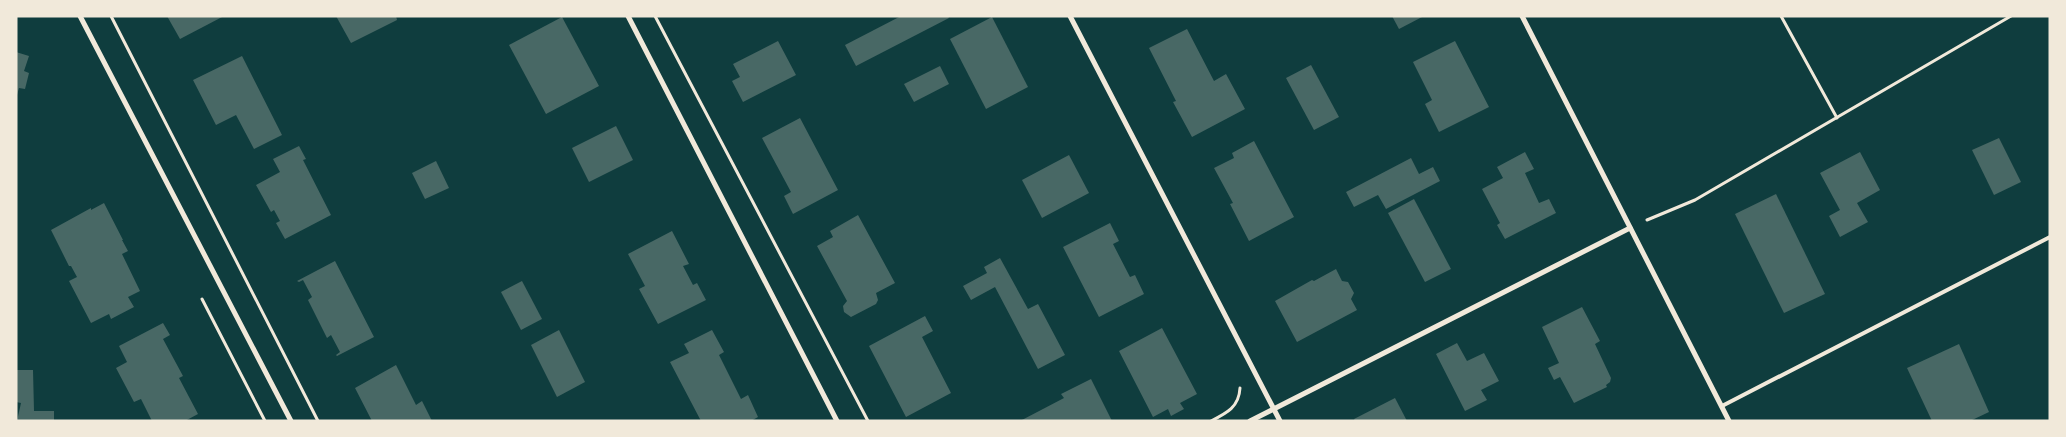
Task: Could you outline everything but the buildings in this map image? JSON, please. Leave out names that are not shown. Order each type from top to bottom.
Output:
[{"type":"street","points":[[80,16],[290,421]]},
{"type":"street","points":[[628,16],[837,421]]},
{"type":"street","points":[[1070,16],[1280,421]]},
{"type":"street","points":[[1522,16],[1729,421]]},
{"type":"street","points":[[1250,421],[1630,228]]},
{"type":"lane","points":[[1722,406],[2050,237]]},
{"type":"path","points":[[111,16],[318,421]]},
{"type":"path","points":[[655,16],[868,421]]},
{"type":"path","points":[[1781,16],[1837,118]]},
{"type":"path","points":[[1630,228],[1695,200],[2011,16]]}]
